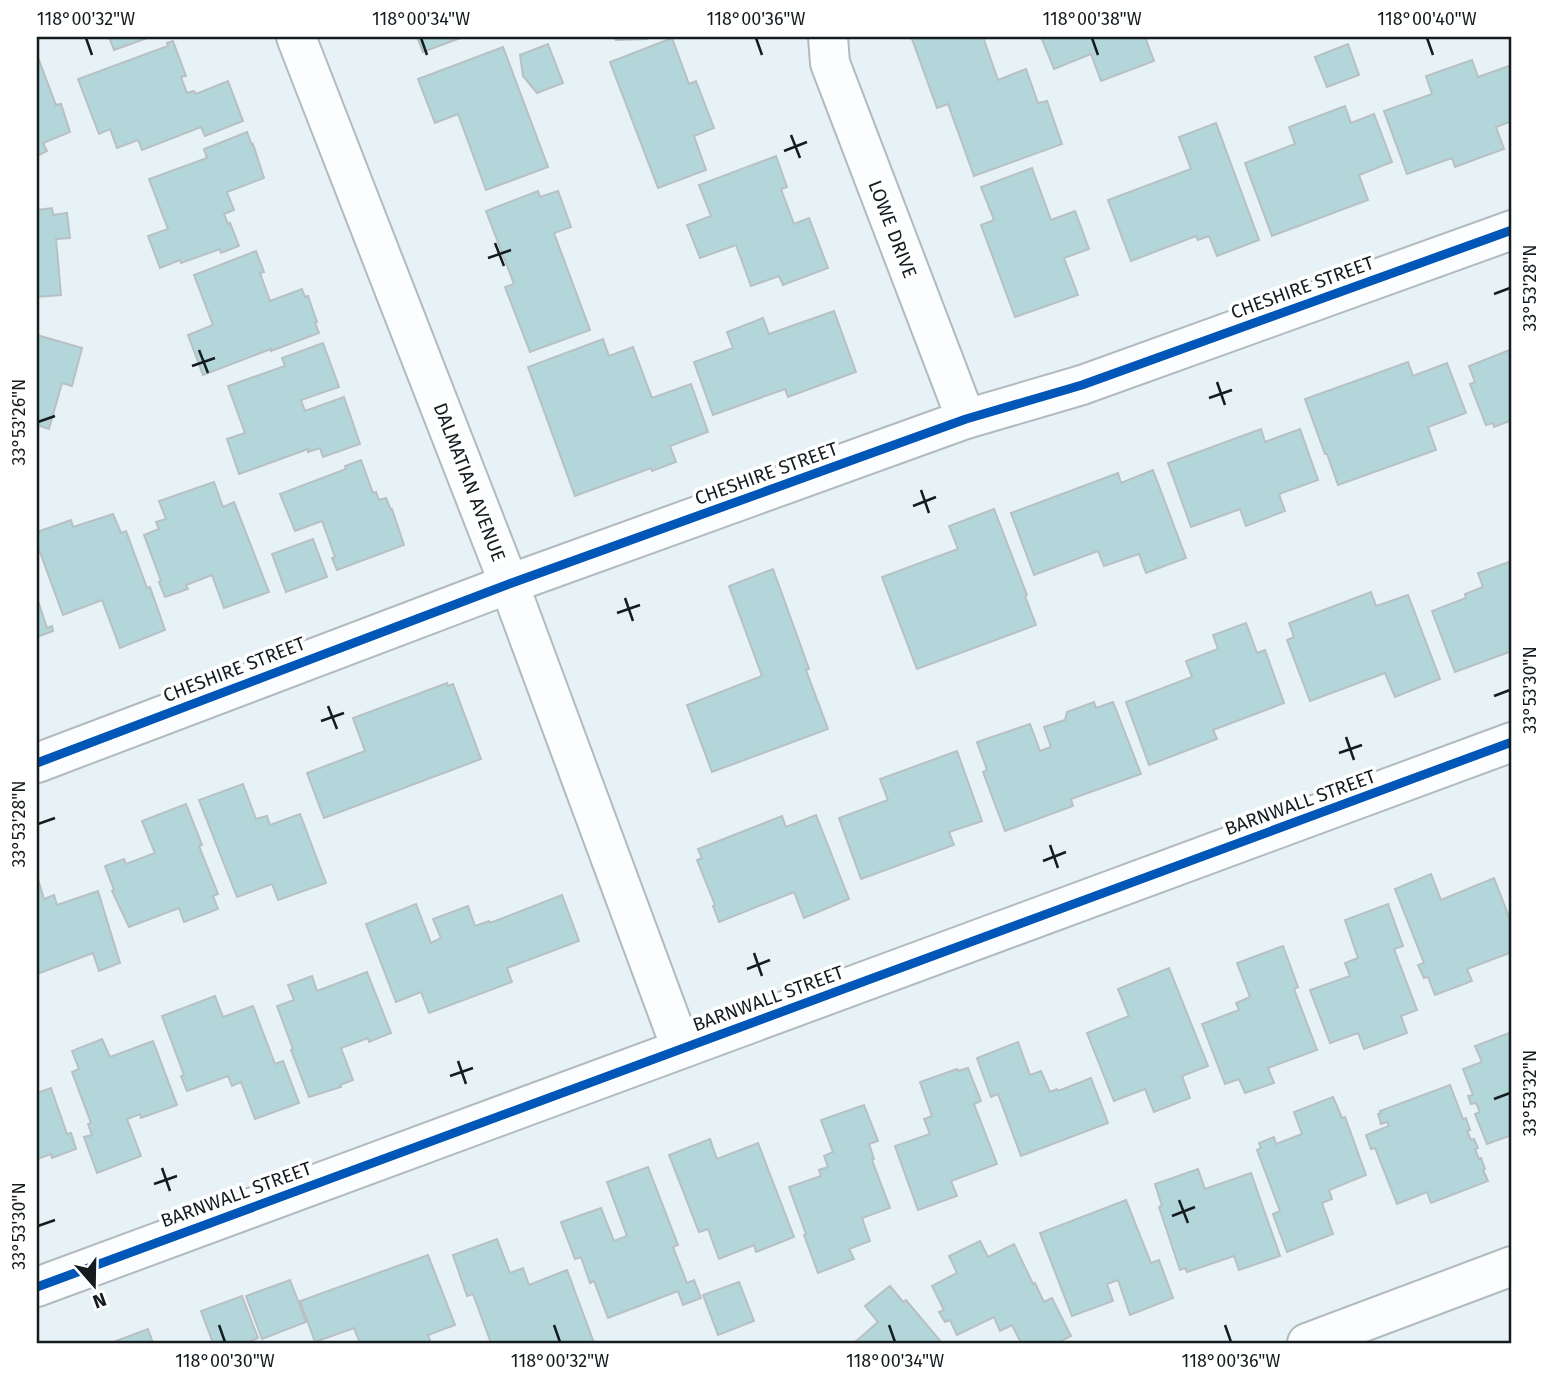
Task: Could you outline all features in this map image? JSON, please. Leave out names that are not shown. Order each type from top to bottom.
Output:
[{"type":"street","name":"DALMATIAN AVENUE","points":[[296,37],[509,584],[681,1048]]},
{"type":"street","name":"LOWE DRIVE","points":[[828,37],[830,63],[966,419]]},
{"type":"street","name":"CHESHIRE STREET","points":[[37,763],[509,584],[966,419],[1082,386],[1512,230]]},
{"type":"street","name":"BARNWALL STREET","points":[[37,1287],[1512,742]]},
{"type":"street","points":[[1307,1343],[1512,1266]]},
{"type":"building","points":[[109,37],[150,37],[114,50]]},
{"type":"building","points":[[417,37],[463,37],[423,52]]},
{"type":"building","points":[[616,37],[647,37],[647,39],[616,40]]},
{"type":"building","points":[[983,37],[998,80],[1026,69],[1038,103],[1047,101],[1062,144],[974,176],[948,104],[937,108],[912,39]]},
{"type":"building","points":[[1041,37],[1145,37],[1154,61],[1101,81],[1091,54],[1054,69]]},
{"type":"building","points":[[672,38],[689,84],[696,81],[714,128],[694,136],[706,170],[658,188],[610,62]]},
{"type":"building","points":[[173,41],[186,76],[181,77],[187,93],[194,91],[196,94],[228,81],[243,121],[205,136],[201,127],[142,150],[138,140],[117,148],[110,129],[99,134],[78,79],[168,46],[167,43]]},
{"type":"building","points":[[548,44],[563,83],[537,93],[523,76],[520,55]]},
{"type":"building","points":[[1348,44],[1359,75],[1327,87],[1315,57]]},
{"type":"building","points":[[503,47],[548,167],[486,190],[458,114],[435,123],[418,79]]},
{"type":"building","points":[[37,55],[56,105],[61,104],[70,132],[43,143],[47,151],[37,156]]},
{"type":"building","points":[[1472,60],[1478,77],[1512,65],[1512,121],[1496,127],[1504,149],[1455,167],[1452,158],[1407,174],[1384,111],[1432,94],[1426,76]]},
{"type":"building","points":[[1345,106],[1351,123],[1374,114],[1392,162],[1359,175],[1368,200],[1272,236],[1245,163],[1295,144],[1289,127]]},
{"type":"building","points":[[1216,123],[1259,240],[1217,256],[1209,236],[1198,240],[1196,236],[1131,261],[1108,200],[1191,169],[1179,137]]},
{"type":"building","points":[[247,132],[264,178],[227,192],[234,210],[224,214],[239,246],[221,253],[220,249],[181,263],[180,260],[160,268],[148,236],[168,229],[149,179],[207,158],[204,149]]},
{"type":"building","points":[[776,156],[787,187],[781,189],[794,224],[809,218],[828,268],[783,285],[779,276],[751,286],[736,245],[700,258],[687,225],[711,216],[699,185]]},
{"type":"building","points":[[1032,168],[1051,220],[1075,211],[1089,249],[1064,258],[1078,295],[1015,317],[981,225],[994,220],[981,187]]},
{"type":"building","points":[[538,191],[540,197],[558,191],[571,227],[554,233],[590,330],[530,352],[505,287],[514,284],[486,211]]},
{"type":"building","points":[[52,208],[53,215],[67,213],[70,238],[56,239],[61,295],[37,297],[37,210]]},
{"type":"building","points":[[256,251],[270,301],[302,289],[305,297],[308,296],[319,333],[203,375],[188,335],[213,325],[194,275]]},
{"type":"building","points":[[834,311],[856,372],[788,397],[785,389],[713,415],[694,362],[733,348],[727,332],[763,318],[769,334]]},
{"type":"building","points":[[37,335],[82,348],[72,386],[62,383],[49,429],[37,425]]},
{"type":"building","points":[[603,339],[609,356],[633,347],[652,398],[691,384],[708,432],[670,446],[676,462],[652,471],[651,468],[575,496],[528,367]]},
{"type":"building","points":[[323,343],[339,387],[301,400],[305,411],[344,397],[360,444],[323,457],[320,448],[308,452],[308,449],[239,474],[227,439],[245,433],[228,386],[285,366],[282,358]]},
{"type":"building","points":[[1512,349],[1512,420],[1494,427],[1493,423],[1486,425],[1470,384],[1475,382],[1469,366]]},
{"type":"building","points":[[1408,362],[1413,376],[1447,363],[1466,413],[1428,427],[1436,450],[1338,485],[1305,399]]},
{"type":"building","points":[[1261,429],[1265,442],[1300,429],[1318,480],[1279,494],[1285,511],[1246,526],[1240,509],[1191,527],[1168,463]]},
{"type":"building","points":[[361,460],[373,493],[376,492],[379,500],[386,498],[392,509],[404,545],[337,570],[322,521],[295,531],[280,494],[346,469],[345,466]]},
{"type":"building","points":[[1153,470],[1186,558],[1146,573],[1139,554],[1104,566],[1098,551],[1034,575],[1011,513],[1118,473],[1121,483]]},
{"type":"building","points":[[214,482],[223,507],[234,502],[269,592],[224,608],[212,575],[186,585],[188,589],[165,597],[144,535],[159,529],[156,522],[166,519],[159,501]]},
{"type":"building","points":[[994,509],[1036,625],[917,669],[882,577],[958,549],[949,526]]},
{"type":"building","points":[[113,514],[121,533],[126,531],[165,630],[120,648],[102,600],[63,615],[37,544],[37,532],[71,520],[73,527]]},
{"type":"building","points":[[313,539],[327,577],[286,592],[272,554]]},
{"type":"building","points":[[1512,561],[1512,651],[1455,672],[1432,611],[1466,598],[1465,594],[1483,587],[1478,573]]},
{"type":"building","points":[[773,569],[828,729],[712,772],[687,705],[762,676],[729,586]]},
{"type":"building","points":[[1371,592],[1376,606],[1408,595],[1440,679],[1395,697],[1385,673],[1310,701],[1287,640],[1294,637],[1289,623]]},
{"type":"building","points":[[37,598],[47,628],[52,626],[53,631],[37,637]]},
{"type":"building","points":[[1246,623],[1257,653],[1265,650],[1284,703],[1213,730],[1217,739],[1149,765],[1126,702],[1192,677],[1186,661],[1218,649],[1213,635]]},
{"type":"building","points":[[447,683],[448,686],[453,684],[481,759],[324,818],[307,773],[365,751],[353,718]]},
{"type":"building","points":[[1094,702],[1096,708],[1113,702],[1141,774],[1071,799],[1073,806],[1005,831],[983,772],[987,770],[977,742],[1030,724],[1040,751],[1051,747],[1044,727],[1065,720],[1067,712]]},
{"type":"building","points":[[957,751],[982,821],[949,832],[954,845],[861,879],[839,818],[888,800],[880,779]]},
{"type":"building","points":[[243,784],[256,819],[267,816],[270,825],[300,814],[326,883],[278,900],[272,884],[237,897],[199,800]]},
{"type":"building","points":[[186,804],[218,894],[213,896],[218,909],[184,922],[179,908],[129,927],[112,891],[114,890],[105,866],[124,859],[126,864],[155,853],[142,821]]},
{"type":"building","points":[[816,815],[849,899],[804,918],[794,892],[719,922],[697,860],[702,858],[698,849],[782,816],[786,827]]},
{"type":"building","points":[[1431,874],[1441,900],[1494,878],[1512,925],[1512,952],[1467,969],[1472,981],[1435,995],[1428,977],[1424,978],[1418,965],[1424,963],[1395,889]]},
{"type":"building","points":[[37,876],[44,899],[54,895],[57,905],[98,891],[120,963],[99,971],[93,953],[37,974]]},
{"type":"building","points":[[562,895],[579,941],[507,968],[512,982],[429,1013],[421,992],[396,1002],[366,924],[416,904],[431,943],[441,938],[433,919],[468,906],[475,926],[489,921],[490,923]]},
{"type":"building","points":[[1388,904],[1403,946],[1394,949],[1417,1010],[1401,1016],[1407,1033],[1364,1049],[1358,1033],[1330,1043],[1310,990],[1350,976],[1345,963],[1358,958],[1345,920]]},
{"type":"building","points":[[1283,946],[1298,987],[1294,989],[1317,1050],[1268,1068],[1274,1083],[1245,1093],[1239,1079],[1225,1084],[1202,1024],[1239,1010],[1236,1003],[1250,997],[1237,963]]},
{"type":"building","points":[[1169,968],[1208,1066],[1182,1076],[1190,1098],[1154,1112],[1145,1089],[1114,1101],[1087,1033],[1129,1016],[1118,989]]},
{"type":"building","points":[[367,972],[391,1033],[369,1042],[368,1038],[341,1048],[353,1080],[340,1085],[341,1087],[309,1097],[277,1006],[294,1000],[288,985],[312,976],[317,991]]},
{"type":"building","points":[[215,996],[223,1017],[253,1006],[275,1064],[283,1061],[299,1103],[255,1119],[241,1082],[232,1086],[228,1076],[187,1091],[181,1076],[184,1075],[162,1016]]},
{"type":"building","points":[[1512,1032],[1512,1135],[1487,1144],[1475,1114],[1480,1112],[1476,1103],[1471,1104],[1468,1096],[1473,1095],[1463,1069],[1482,1062],[1475,1046]]},
{"type":"building","points":[[102,1039],[110,1057],[153,1041],[177,1105],[141,1118],[140,1114],[127,1119],[141,1156],[97,1173],[84,1137],[92,1135],[88,1124],[91,1123],[72,1072],[79,1069],[72,1051]]},
{"type":"building","points":[[1018,1042],[1030,1075],[1041,1071],[1050,1092],[1091,1078],[1108,1123],[1021,1156],[998,1094],[991,1097],[977,1058]]},
{"type":"building","points":[[968,1068],[981,1101],[974,1104],[997,1164],[951,1181],[957,1196],[918,1210],[895,1146],[930,1134],[924,1119],[932,1116],[920,1082],[957,1069]]},
{"type":"building","points":[[1450,1085],[1463,1119],[1466,1118],[1471,1140],[1474,1139],[1478,1148],[1475,1149],[1479,1159],[1481,1158],[1488,1181],[1431,1203],[1427,1192],[1397,1204],[1375,1148],[1371,1149],[1366,1135],[1389,1126],[1387,1122],[1381,1124],[1378,1114],[1380,1111]]},
{"type":"building","points":[[51,1088],[67,1134],[71,1133],[76,1149],[52,1158],[51,1154],[37,1159],[37,1093]]},
{"type":"building","points":[[1333,1097],[1342,1118],[1345,1117],[1366,1175],[1329,1190],[1332,1199],[1322,1203],[1333,1234],[1287,1252],[1273,1214],[1280,1211],[1257,1150],[1261,1148],[1259,1143],[1274,1137],[1276,1144],[1302,1134],[1294,1112]]},
{"type":"building","points":[[864,1105],[878,1141],[869,1144],[874,1159],[872,1160],[890,1208],[862,1218],[870,1241],[849,1249],[854,1259],[818,1273],[789,1187],[821,1176],[819,1170],[828,1167],[824,1156],[833,1152],[821,1120]]},
{"type":"building","points":[[710,1139],[717,1159],[758,1143],[794,1237],[756,1252],[754,1245],[719,1259],[708,1229],[699,1232],[669,1155]]},
{"type":"building","points":[[648,1167],[678,1245],[673,1247],[687,1283],[694,1280],[701,1298],[683,1305],[678,1291],[608,1318],[594,1281],[590,1283],[581,1257],[575,1259],[561,1222],[601,1208],[614,1241],[627,1236],[607,1182]]},
{"type":"building","points":[[1198,1169],[1205,1189],[1251,1173],[1280,1256],[1239,1270],[1234,1256],[1187,1272],[1185,1268],[1180,1270],[1159,1207],[1162,1206],[1155,1184]]},
{"type":"building","points":[[1126,1200],[1151,1263],[1159,1260],[1173,1298],[1130,1315],[1118,1280],[1107,1284],[1113,1301],[1072,1316],[1040,1233]]},
{"type":"building","points":[[497,1239],[510,1273],[523,1268],[529,1285],[567,1270],[594,1343],[491,1343],[473,1294],[467,1296],[453,1255]]},
{"type":"building","points":[[980,1241],[988,1257],[1014,1244],[1044,1302],[1052,1298],[1071,1336],[1057,1343],[1021,1343],[1012,1325],[1000,1331],[994,1317],[957,1335],[950,1320],[945,1322],[939,1312],[944,1310],[932,1286],[957,1273],[949,1256]]},
{"type":"building","points":[[428,1255],[455,1325],[428,1335],[431,1343],[360,1343],[354,1328],[315,1342],[300,1301]]},
{"type":"building","points":[[290,1280],[306,1322],[262,1339],[246,1296]]},
{"type":"building","points":[[739,1282],[754,1321],[718,1335],[703,1295]]},
{"type":"building","points":[[890,1286],[903,1302],[906,1300],[942,1343],[854,1343],[878,1322],[865,1306]]},
{"type":"building","points":[[242,1296],[258,1338],[246,1343],[213,1343],[201,1311]]},
{"type":"building","points":[[148,1329],[153,1343],[111,1343]]},
{"type":"cycle path","points":[[37,763],[509,584],[966,419],[1082,385],[1512,230]]},
{"type":"cycle path","points":[[37,1287],[1512,742]]}]
